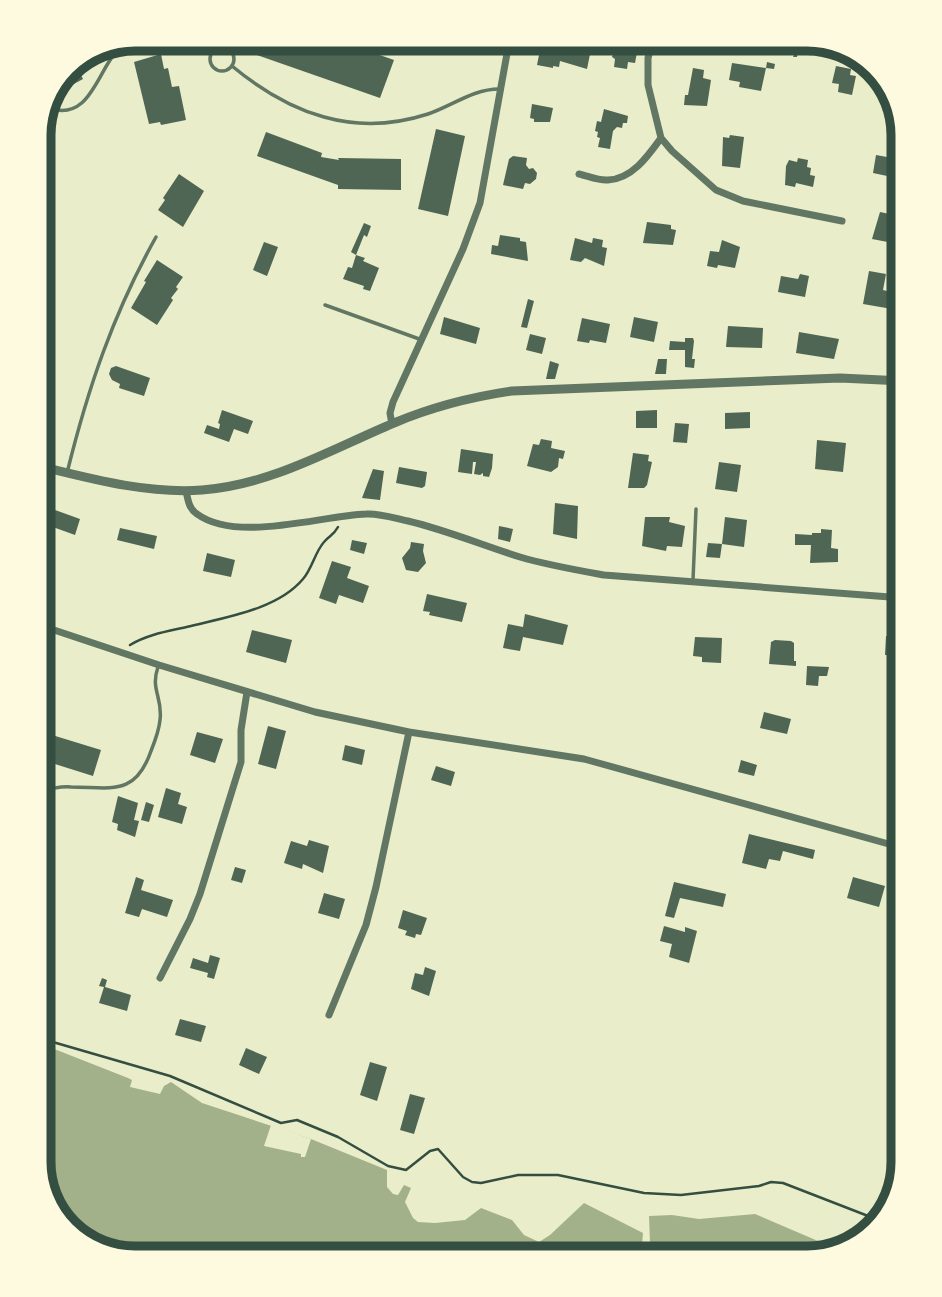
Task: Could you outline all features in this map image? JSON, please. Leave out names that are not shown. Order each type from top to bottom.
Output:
[{"type":"street","points":[[392,424],[390,413],[393,402],[463,248],[480,203],[507,51]]},
{"type":"street","points":[[650,51],[648,85],[661,138],[716,190],[743,201],[842,220]]},
{"type":"street","points":[[579,174],[607,180],[624,176],[638,166],[661,138]]},
{"type":"street","points":[[51,469],[134,487],[186,491],[225,487],[268,477],[392,424],[461,400],[512,391],[840,378],[891,380]]},
{"type":"street","points":[[186,491],[189,505],[196,514],[228,525],[242,527],[368,514],[447,531],[520,557],[604,575],[891,597]]},
{"type":"street","points":[[51,629],[126,655],[315,712],[409,732],[584,759],[891,844]]},
{"type":"street","points":[[160,978],[200,894],[242,762],[241,730],[247,692]]},
{"type":"street","points":[[329,1015],[366,925],[409,732]]},
{"type":"lane","points":[[212,51],[210,61],[216,69],[225,71],[233,66],[232,51]]},
{"type":"lane","points":[[55,109],[66,110],[80,104],[89,96],[115,53]]},
{"type":"lane","points":[[233,66],[272,96],[302,110],[332,119],[364,124],[411,119],[432,113],[486,89],[501,89]]},
{"type":"lane","points":[[67,473],[83,414],[117,313],[156,237]]},
{"type":"lane","points":[[325,305],[422,340]]},
{"type":"lane","points":[[694,580],[696,509]]},
{"type":"lane","points":[[51,790],[64,787],[116,788],[136,778],[146,766],[159,729],[160,705],[153,681],[159,665]]},
{"type":"path","points":[[126,655],[130,644],[147,636],[244,611],[265,604],[293,589],[305,577],[324,541],[333,536],[344,516]]},
{"type":"path","points":[[51,1042],[170,1076],[281,1123],[297,1120],[338,1137],[393,1168],[406,1170],[430,1151],[438,1149],[463,1177],[471,1182],[481,1183],[518,1175],[558,1175],[644,1193],[681,1195],[759,1186],[771,1182],[783,1183],[871,1216]]},
{"type":"shaded area","points":[[51,1048],[128,1078],[132,1080],[130,1087],[160,1094],[164,1086],[171,1082],[202,1103],[311,1139],[387,1170],[387,1187],[393,1194],[398,1195],[404,1185],[411,1188],[405,1202],[418,1222],[465,1220],[481,1208],[512,1220],[524,1235],[539,1242],[584,1203],[643,1233],[642,1246],[129,1246],[108,1242],[88,1232],[72,1218],[62,1204],[54,1184],[51,1173]]},
{"type":"shaded area","points":[[755,1214],[825,1244],[651,1246],[649,1216],[672,1215],[699,1219]]},
{"type":"pier","points":[[271,1125],[311,1139],[305,1157],[264,1146]]},
{"type":"building","points":[[368,51],[394,60],[380,98],[251,53]]},
{"type":"building","points":[[540,51],[591,51],[587,69],[560,61],[559,67],[537,65]]},
{"type":"building","points":[[614,51],[637,51],[635,63],[628,62],[627,69],[614,67],[615,59],[612,57]]},
{"type":"building","points":[[773,51],[798,51],[797,57],[793,57],[794,55]]},
{"type":"building","points":[[161,54],[164,69],[168,68],[172,87],[179,86],[186,120],[161,125],[160,122],[149,124],[134,62]]},
{"type":"building","points":[[767,62],[775,64],[774,69],[766,68]]},
{"type":"building","points":[[732,63],[766,68],[761,91],[739,87],[740,82],[729,80]]},
{"type":"building","points":[[836,66],[851,69],[850,75],[856,76],[852,95],[838,92],[839,84],[832,83]]},
{"type":"building","points":[[693,68],[704,70],[703,78],[711,80],[707,106],[684,105]]},
{"type":"building","points":[[79,72],[83,79],[65,89]]},
{"type":"building","points":[[532,104],[553,108],[550,122],[534,122],[534,119],[530,118]]},
{"type":"building","points":[[604,109],[628,116],[627,123],[623,123],[622,128],[617,127],[613,131],[610,149],[598,147],[600,138],[595,131],[597,121],[601,122]]},
{"type":"building","points":[[436,129],[465,136],[448,216],[418,209]]},
{"type":"building","points":[[266,132],[322,153],[321,157],[339,160],[338,158],[401,159],[401,190],[338,189],[338,185],[257,156]]},
{"type":"building","points":[[730,135],[744,137],[740,168],[722,166],[723,137],[729,138]]},
{"type":"building","points":[[876,155],[891,158],[891,177],[873,173]]},
{"type":"building","points":[[513,156],[527,158],[526,165],[537,173],[536,179],[530,184],[525,183],[523,189],[503,185],[509,159]]},
{"type":"building","points":[[798,158],[808,160],[810,175],[815,176],[813,187],[796,183],[795,187],[785,185],[786,166],[789,160],[797,162]]},
{"type":"building","points":[[179,174],[204,191],[183,227],[158,210]]},
{"type":"building","points":[[880,212],[891,214],[891,243],[872,239]]},
{"type":"building","points":[[647,222],[671,225],[671,229],[676,230],[673,245],[643,243]]},
{"type":"building","points":[[364,223],[371,226],[356,255],[351,252]]},
{"type":"building","points":[[500,235],[520,238],[520,241],[526,242],[528,261],[491,254],[492,245],[498,246]]},
{"type":"building","points":[[575,238],[592,243],[593,238],[603,240],[602,247],[607,248],[604,266],[585,258],[581,262],[570,260]]},
{"type":"building","points":[[722,240],[740,247],[735,268],[707,266],[710,251],[719,252]]},
{"type":"building","points":[[264,242],[278,247],[267,276],[253,270]]},
{"type":"building","points":[[356,255],[379,268],[370,291],[363,289],[364,286],[343,279],[348,267],[352,268]]},
{"type":"building","points":[[157,260],[183,277],[171,298],[173,300],[157,325],[131,308]]},
{"type":"building","points":[[869,271],[886,274],[883,290],[891,292],[891,309],[863,304]]},
{"type":"building","points":[[800,274],[809,276],[805,297],[778,292],[781,276],[798,279]]},
{"type":"building","points":[[528,299],[534,301],[527,328],[521,327]]},
{"type":"building","points":[[444,317],[480,328],[476,344],[440,334]]},
{"type":"building","points":[[634,317],[658,322],[654,342],[630,337]]},
{"type":"building","points":[[582,318],[610,324],[606,343],[577,341]]},
{"type":"building","points":[[728,326],[763,328],[762,348],[726,347]]},
{"type":"building","points":[[799,332],[839,339],[834,359],[796,353]]},
{"type":"building","points":[[530,334],[546,338],[542,354],[526,350]]},
{"type":"building","points":[[685,338],[693,338],[694,341],[694,368],[685,367],[685,350],[669,350],[670,341],[685,342]]},
{"type":"building","points":[[658,359],[667,359],[666,374],[655,374]]},
{"type":"building","points":[[550,361],[559,364],[555,379],[546,379]]},
{"type":"building","points":[[116,366],[150,378],[144,396],[119,388],[120,384],[112,380],[109,374],[111,368]]},
{"type":"building","points":[[222,410],[253,421],[248,434],[234,429],[229,442],[204,433],[207,425],[219,429]]},
{"type":"building","points":[[657,410],[657,428],[636,428],[636,411]]},
{"type":"building","points":[[750,412],[750,428],[725,429],[725,413]]},
{"type":"building","points":[[675,423],[689,424],[687,443],[673,442]]},
{"type":"building","points":[[541,439],[552,441],[551,448],[565,451],[563,459],[559,458],[558,467],[551,472],[527,466],[533,444],[539,445]]},
{"type":"building","points":[[817,440],[846,443],[843,472],[815,469]]},
{"type":"building","points":[[461,449],[493,454],[489,477],[483,476],[483,473],[474,474],[476,462],[473,462],[472,474],[458,472]]},
{"type":"building","points":[[633,453],[649,455],[648,461],[652,462],[644,488],[628,488]]},
{"type":"building","points":[[719,462],[741,465],[737,492],[715,489]]},
{"type":"building","points":[[399,467],[427,472],[425,486],[422,488],[396,483]]},
{"type":"building","points":[[373,469],[384,471],[380,500],[362,498]]},
{"type":"building","points":[[555,503],[578,506],[577,539],[553,534]]},
{"type":"building","points":[[51,509],[80,519],[75,535],[51,526]]},
{"type":"building","points":[[645,517],[670,517],[669,522],[685,526],[682,547],[667,546],[666,551],[642,546]]},
{"type":"building","points":[[725,517],[747,520],[744,547],[722,544]]},
{"type":"building","points":[[499,526],[513,529],[510,542],[498,539]]},
{"type":"building","points":[[120,528],[157,536],[154,549],[117,540]]},
{"type":"building","points":[[821,529],[832,530],[831,548],[838,549],[838,562],[810,563],[811,545],[795,545],[795,534],[812,535],[821,533]]},
{"type":"building","points":[[352,540],[367,543],[364,554],[350,550]]},
{"type":"building","points":[[411,542],[424,544],[426,563],[418,572],[406,570],[402,558]]},
{"type":"building","points":[[708,543],[722,544],[720,558],[706,557]]},
{"type":"building","points":[[207,553],[235,560],[231,577],[203,571]]},
{"type":"building","points":[[332,561],[351,567],[347,578],[369,586],[363,603],[339,595],[336,604],[319,598]]},
{"type":"building","points":[[427,594],[467,603],[462,622],[429,615],[430,612],[423,611]]},
{"type":"building","points":[[525,614],[568,625],[563,645],[523,637],[520,651],[503,648],[508,624],[523,627]]},
{"type":"building","points":[[252,630],[292,640],[286,663],[246,652]]},
{"type":"building","points":[[886,636],[891,636],[891,655],[885,655]]},
{"type":"building","points":[[695,637],[722,638],[721,663],[702,662],[702,657],[693,656]]},
{"type":"building","points":[[775,640],[794,643],[796,666],[769,664],[771,642]]},
{"type":"building","points":[[807,666],[829,667],[827,676],[819,676],[818,686],[806,685]]},
{"type":"building","points":[[764,712],[791,719],[787,734],[760,728]]},
{"type":"building","points":[[268,726],[286,731],[276,769],[258,764]]},
{"type":"building","points":[[197,732],[223,739],[215,763],[190,755]]},
{"type":"building","points":[[51,735],[101,750],[93,776],[51,763]]},
{"type":"building","points":[[345,745],[365,750],[362,765],[342,760]]},
{"type":"building","points":[[741,760],[757,765],[754,776],[738,772]]},
{"type":"building","points":[[436,766],[455,772],[451,786],[431,780]]},
{"type":"building","points":[[166,788],[181,793],[178,804],[187,807],[182,824],[158,817]]},
{"type":"building","points":[[118,796],[138,803],[134,820],[139,821],[135,837],[117,830],[118,824],[112,822]]},
{"type":"building","points":[[146,802],[154,805],[149,822],[141,820]]},
{"type":"building","points":[[749,834],[815,850],[813,859],[783,851],[780,861],[769,859],[766,869],[742,863]]},
{"type":"building","points":[[309,840],[329,846],[323,873],[303,864],[302,869],[284,863],[291,841],[307,846]]},
{"type":"building","points":[[235,867],[246,870],[242,883],[231,880]]},
{"type":"building","points":[[136,877],[144,880],[141,890],[173,900],[167,917],[142,909],[139,917],[125,913]]},
{"type":"building","points":[[853,877],[885,886],[879,907],[847,898]]},
{"type":"building","points":[[674,882],[726,894],[723,907],[680,898],[674,918],[665,916]]},
{"type":"building","points":[[324,893],[345,899],[339,919],[318,913]]},
{"type":"building","points":[[403,910],[427,918],[421,935],[416,934],[415,938],[405,935],[407,931],[398,928]]},
{"type":"building","points":[[664,926],[685,932],[685,927],[697,931],[689,963],[669,957],[672,944],[660,941]]},
{"type":"building","points":[[210,955],[220,958],[214,979],[207,977],[208,973],[190,968],[193,958],[208,963]]},
{"type":"building","points":[[425,967],[436,971],[429,996],[411,989],[415,973],[423,975]]},
{"type":"building","points":[[102,978],[107,980],[105,987],[131,995],[127,1011],[99,1003],[104,987],[99,986]]},
{"type":"building","points":[[180,1019],[206,1026],[201,1042],[175,1035]]},
{"type":"building","points":[[246,1048],[267,1057],[259,1074],[239,1065]]},
{"type":"building","points":[[370,1062],[387,1067],[377,1101],[360,1095]]},
{"type":"building","points":[[410,1094],[425,1098],[414,1134],[400,1130]]}]
